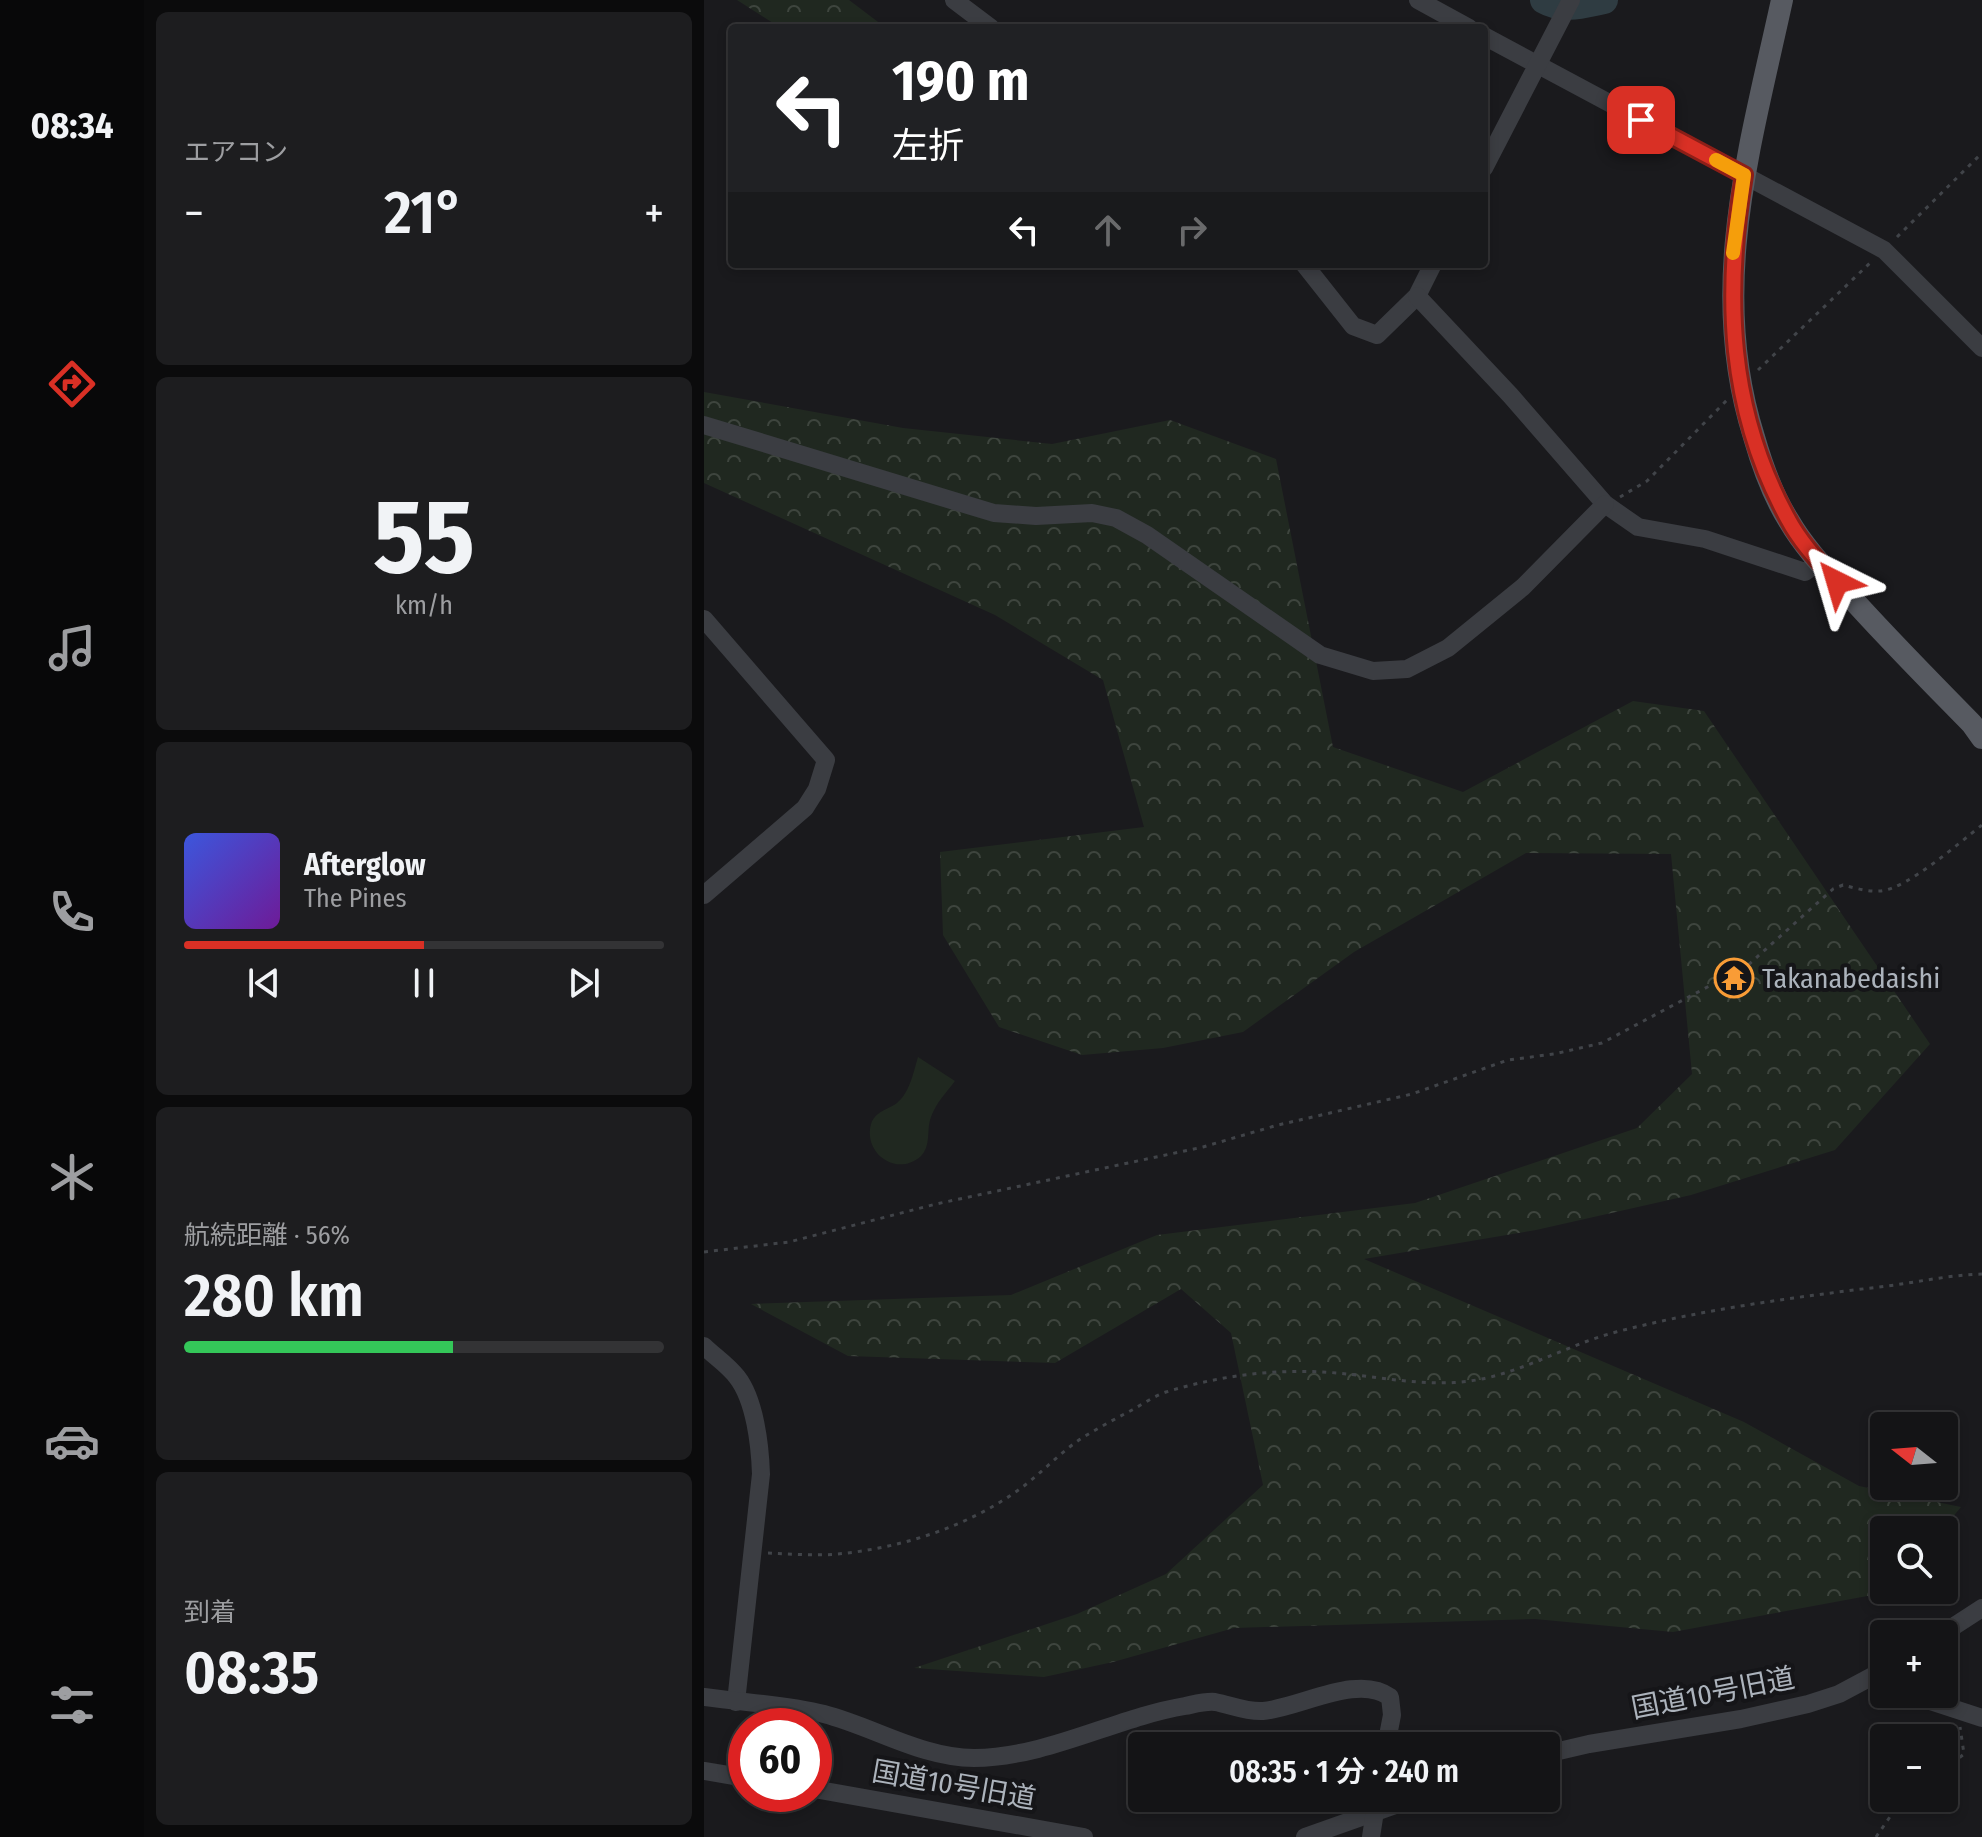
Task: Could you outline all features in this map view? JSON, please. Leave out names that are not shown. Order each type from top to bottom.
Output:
[{"type":"main road","points":[[1782,0],[1744,175],[1736,223],[1732,287],[1732,326],[1741,386],[1761,462],[1788,521],[1819,562],[1982,738]]},
{"type":"street","points":[[954,0],[986,24]]},
{"type":"street","points":[[1418,0],[1462,24]]},
{"type":"street","points":[[1488,160],[1571,0]]},
{"type":"street","points":[[1488,38],[1884,250],[1982,348]]},
{"type":"street","points":[[1307,268],[1353,326],[1377,335],[1417,296],[1431,268]]},
{"type":"street","points":[[1417,296],[1511,396],[1605,504],[1638,527],[1705,539],[1805,572],[1819,562]]},
{"type":"street","points":[[704,425],[994,513],[1036,516],[1092,513],[1116,518],[1147,535],[1320,655],[1373,671],[1407,669],[1448,648],[1523,587],[1605,504]]},
{"type":"street","points":[[704,619],[826,760],[817,789],[805,808],[704,895]]},
{"type":"street","points":[[704,1346],[737,1377],[746,1393],[759,1440],[761,1474],[736,1702]]},
{"type":"street","points":[[1958,1624],[1982,1608]]},
{"type":"street","name":"国道10号旧道","points":[[1560,1751],[1808,1704],[1839,1694],[1870,1677]]},
{"type":"street","points":[[704,1697],[825,1715],[916,1747],[944,1755],[975,1758],[1046,1747],[1182,1706],[1210,1702],[1250,1711],[1267,1711],[1370,1687],[1390,1697],[1392,1715],[1389,1732]]},
{"type":"street","points":[[1958,1707],[1982,1718]]},
{"type":"street","points":[[704,1771],[728,1775]]},
{"type":"street","name":"国道10号旧道","points":[[832,1792],[1084,1837]]},
{"type":"street","points":[[1305,1837],[1360,1812]]},
{"type":"street","points":[[1371,1837],[1375,1812]]},
{"type":"path","points":[[1884,250],[1982,153]]},
{"type":"path","points":[[704,1252],[789,1242],[936,1204],[1203,1147],[1278,1125],[1412,1094],[1508,1060],[1602,1043],[1747,966],[1833,889],[1843,885],[1884,891],[1900,885],[1982,825]]},
{"type":"path","points":[[752,1553],[835,1554],[883,1548],[932,1534],[986,1511],[1019,1490],[1081,1439],[1162,1393],[1225,1377],[1269,1371],[1334,1373],[1438,1384],[1473,1381],[1513,1371],[1613,1333],[1674,1319],[1815,1295],[1915,1283],[1947,1275],[1982,1274]]},
{"type":"path","points":[[1957,1708],[1964,1754],[1958,1759]]},
{"type":"path","points":[[1876,1837],[1893,1812]]},
{"type":"green space","points":[[737,0],[849,0],[881,24],[775,24]]},
{"type":"green space","points":[[704,392],[903,428],[1052,444],[1170,420],[1276,459],[1333,747],[1463,792],[1633,701],[1704,711],[1930,1044],[1835,1150],[1691,1195],[1536,1230],[1364,1259],[1744,1422],[1859,1486],[1870,1488],[1870,1500],[1927,1500],[1961,1507],[1954,1516],[1870,1516],[1870,1596],[1673,1632],[1535,1619],[1234,1628],[1113,1662],[1044,1677],[914,1668],[1077,1614],[1166,1574],[1263,1485],[1231,1333],[1181,1289],[1055,1363],[848,1356],[751,1304],[1011,1295],[1157,1235],[1415,1203],[1637,1128],[1692,1074],[1671,854],[1526,853],[1354,952],[1243,1032],[1163,1048],[1082,1055],[999,1027],[943,935],[940,852],[1144,827],[1103,680],[995,615],[704,483]]},
{"type":"green space","points":[[918,1057],[955,1081],[933,1112],[924,1153],[911,1163],[892,1163],[884,1159],[872,1144],[871,1124],[876,1116],[906,1093]]},
{"type":"waterway","points":[[1544,0],[1566,6],[1604,0]]},
{"type":"slow traffic","points":[[1716,160],[1744,175],[1733,253]]},
{"type":"place","name":"Takanabedaishi","points":[[1734,978]]},
{"type":"route","points":[[1641,120],[1744,175],[1736,223],[1732,326],[1749,424],[1761,462],[1788,521],[1837,582]]}]
